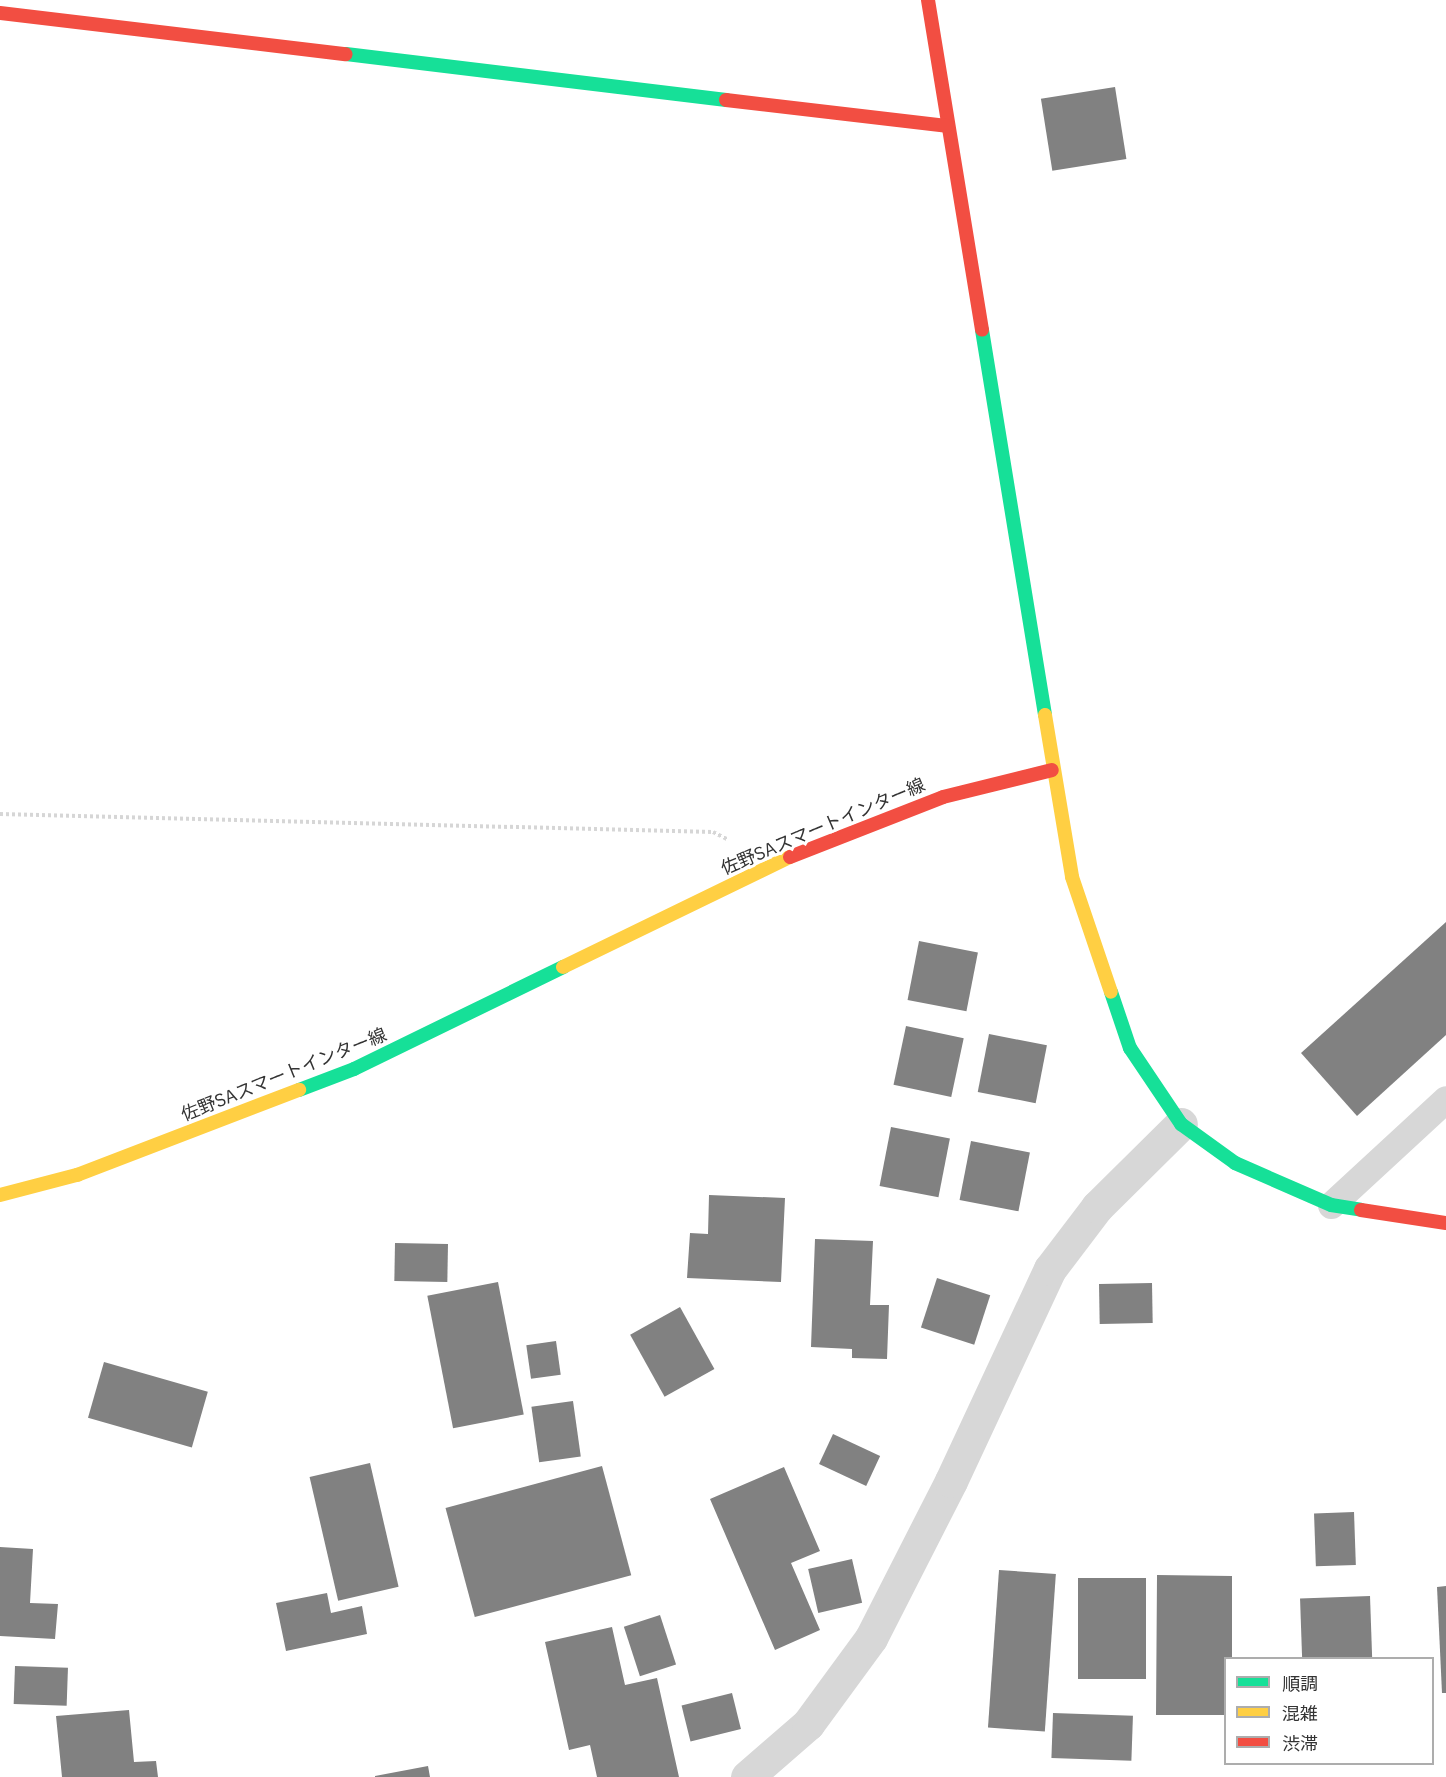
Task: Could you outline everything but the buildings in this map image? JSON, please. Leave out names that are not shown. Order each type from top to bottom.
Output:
[{"type":"main road","points":[[928,0],[946,126],[1052,771],[1072,877],[1130,1048],[1181,1124],[1235,1163],[1330,1205],[1446,1223]]},
{"type":"main road","points":[[0,13],[946,126]]},
{"type":"main road","name":"佐野SAスマートインター線","points":[[0,1195],[77,1175],[354,1069],[776,863],[943,797],[1052,771]]},
{"type":"street","points":[[747,1777],[808,1724],[871,1638],[951,1481],[1050,1269],[1097,1207],[1181,1124]]},
{"type":"lane","points":[[1330,1205],[1446,1100]]},
{"type":"path","points":[[0,814],[713,832],[776,863]]},
{"type":"traffic: fast","points":[[346,54],[726,100]]},
{"type":"traffic: fast","points":[[982,330],[1045,715]]},
{"type":"traffic: fast","points":[[299,1090],[354,1069],[563,967]]},
{"type":"traffic: fast","points":[[1111,992],[1130,1048],[1181,1124],[1235,1163],[1331,1205],[1361,1210]]},
{"type":"traffic: slow","points":[[1045,715],[1072,877],[1111,992]]},
{"type":"traffic: slow","points":[[563,967],[790,857]]},
{"type":"traffic: slow","points":[[0,1195],[77,1175],[299,1090]]},
{"type":"traffic: jam","points":[[928,0],[982,330]]},
{"type":"traffic: jam","points":[[0,13],[346,54]]},
{"type":"traffic: jam","points":[[726,100],[946,126]]},
{"type":"traffic: jam","points":[[790,857],[943,797],[1052,770]]},
{"type":"traffic: jam","points":[[1361,1210],[1446,1223]]}]
